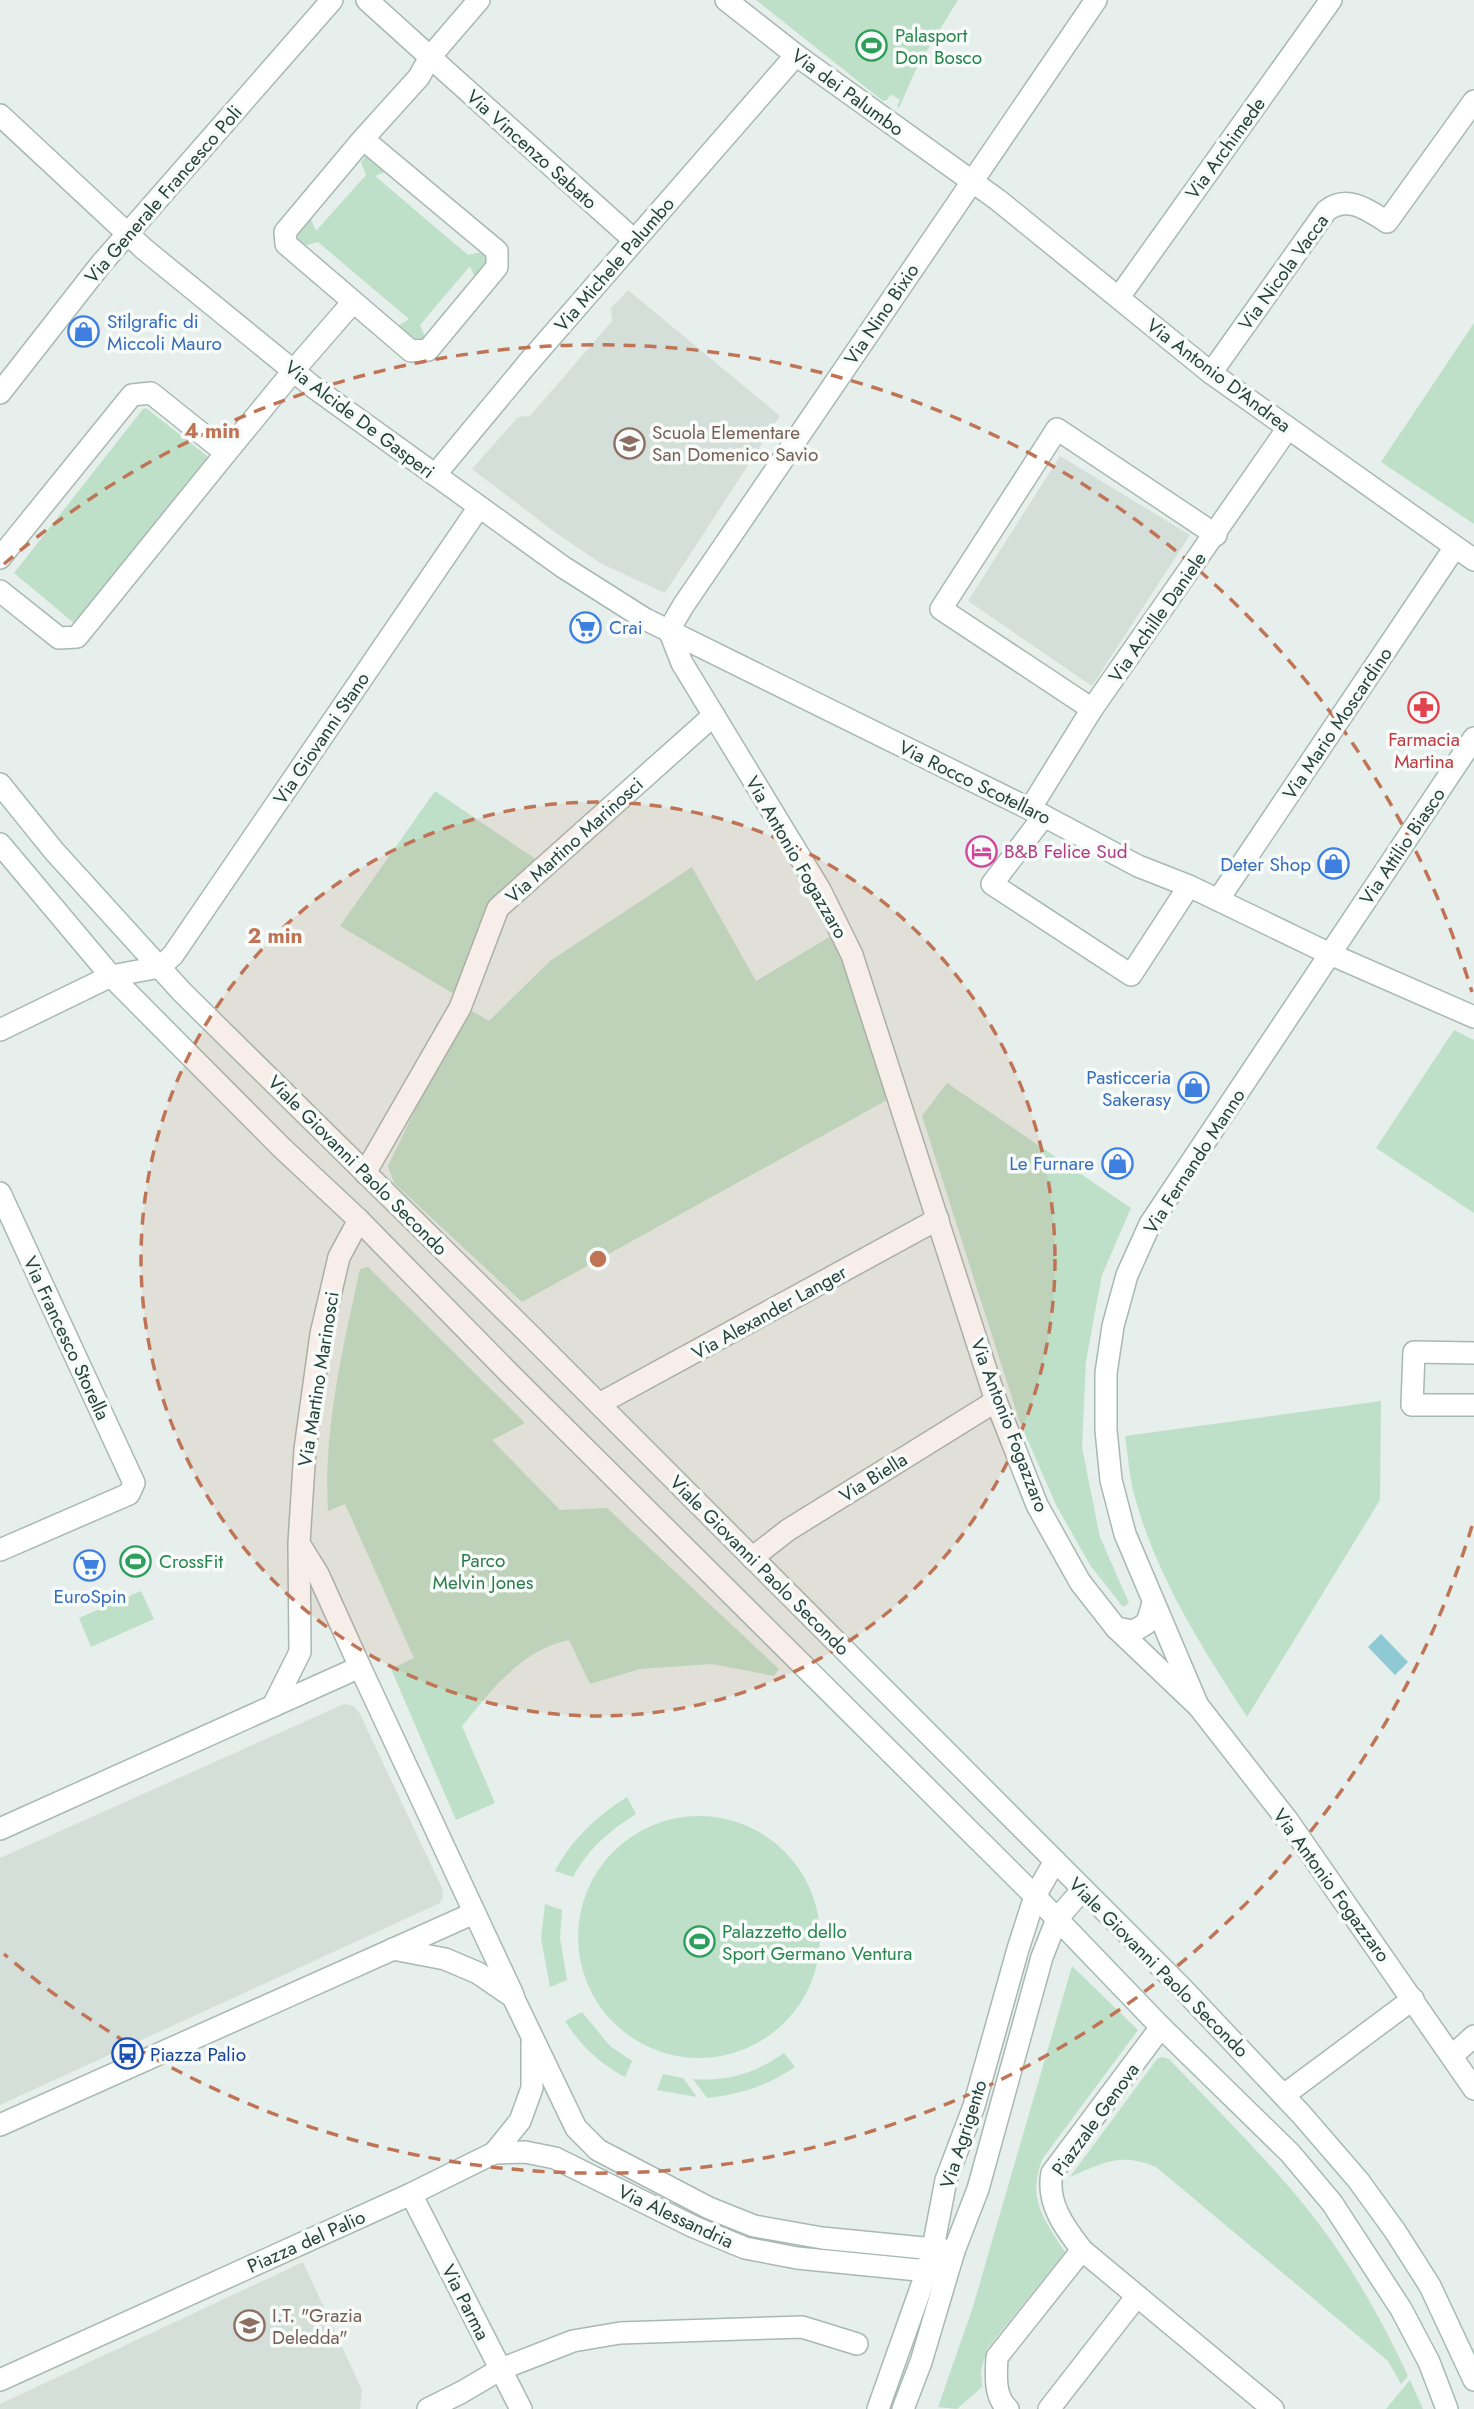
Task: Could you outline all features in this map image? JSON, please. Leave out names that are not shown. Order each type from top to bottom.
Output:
[{"type":"street","name":"Via Generale Francesco Poli","points":[[0,393],[127,234],[332,0]]},
{"type":"street","points":[[367,0],[430,57]]},
{"type":"street","points":[[363,139],[496,251],[497,267],[428,350],[411,351],[286,244],[285,232],[363,139],[419,77],[430,57],[479,0]]},
{"type":"street","name":"Via dei Palumbo","points":[[726,0],[796,55],[972,181]]},
{"type":"street","name":"Via Nino Bixio","points":[[669,630],[1096,0]]},
{"type":"street","name":"Via Archimede","points":[[1119,297],[1331,0]]},
{"type":"street","name":"Via Michele Palumbo","points":[[435,475],[528,363],[796,55]]},
{"type":"street","name":"Via Vincenzo Sabato","points":[[430,57],[634,240]]},
{"type":"street","name":"Via Nicola Vacca","points":[[1211,373],[1326,211],[1335,205],[1351,203],[1365,208],[1387,222],[1474,101]]},
{"type":"street","name":"Via Alcide De Gasperi","points":[[0,115],[127,234],[293,370],[563,567],[645,619],[669,630]]},
{"type":"street","name":"Via Antonio D'Andrea","points":[[972,181],[1211,373],[1474,560]]},
{"type":"street","points":[[0,591],[59,638],[77,637],[293,370],[353,302]]},
{"type":"street","points":[[0,558],[132,395],[151,393],[226,453]]},
{"type":"street","name":"Via Achille Daniele","points":[[1189,886],[1131,975],[992,884],[1037,812],[1092,709],[1288,428]]},
{"type":"street","points":[[1092,709],[941,609],[1057,429],[1216,534]]},
{"type":"street","name":"Via Giovanni Stano","points":[[160,967],[173,955],[479,507]]},
{"type":"street","name":"Via Mario Moscardino","points":[[1218,900],[1455,547]]},
{"type":"street","points":[[669,630],[682,663],[714,715]]},
{"type":"street","name":"Via Rocco Scotellaro","points":[[669,630],[1037,812],[1138,866],[1189,886],[1330,954],[1474,1017]]},
{"type":"street","name":"Via Martino Marinosci","points":[[365,1173],[460,1008],[498,908],[714,715]]},
{"type":"street","name":"Via Antonio Fogazzaro","points":[[714,715],[820,890],[852,955],[996,1401],[1037,1505],[1080,1582],[1116,1628],[1199,1707],[1288,1821],[1474,2089]]},
{"type":"street","name":"Via Attilio Biasco","points":[[1330,954],[1474,738]]},
{"type":"street","name":"Viale Giovanni Paolo Secondo","points":[[0,784],[54,851],[182,992],[1182,1987],[1283,2095],[1359,2180],[1395,2231],[1430,2286],[1474,2380]]},
{"type":"street","name":"Viale Giovanni Paolo Secondo","points":[[0,844],[111,976],[281,1147],[359,1220],[509,1373],[1035,1896],[1161,2027],[1290,2153],[1332,2203],[1401,2309],[1429,2362],[1447,2409]]},
{"type":"street","name":"Via Fernando Manno","points":[[1199,1707],[1125,1534],[1111,1480],[1106,1430],[1106,1373],[1113,1326],[1128,1275],[1150,1224],[1330,954]]},
{"type":"street","points":[[0,1030],[111,976],[160,967]]},
{"type":"street","name":"Via Francesco Storella","points":[[0,1193],[134,1483],[129,1494],[0,1550]]},
{"type":"street","name":"Via Alexander Langer","points":[[598,1404],[939,1219]]},
{"type":"street","name":"Via Martino Marinosci","points":[[273,1706],[300,1652],[299,1543],[305,1449],[321,1334],[339,1257],[359,1220]]},
{"type":"street","points":[[1474,1353],[1414,1352],[1412,1405],[1474,1405]]},
{"type":"street","name":"Via Biella","points":[[752,1558],[788,1530],[996,1401]]},
{"type":"street","points":[[0,1829],[360,1667],[318,1574],[299,1543]]},
{"type":"street","points":[[1116,1628],[1134,1631],[1147,1623],[1153,1603]]},
{"type":"street","name":"Piazza del Palio","points":[[360,1667],[531,2038],[576,2128]]},
{"type":"street","name":"Via Agrigento","points":[[944,2250],[946,2180],[974,2106],[1035,1896],[1055,1861]]},
{"type":"street","name":"Via Agrigento","points":[[878,2409],[944,2250],[978,2189],[1042,1957],[1057,1919],[1083,1889]]},
{"type":"street","points":[[0,2125],[474,1913]]},
{"type":"street","points":[[393,1949],[445,1959],[478,1973],[513,1997]]},
{"type":"street","points":[[1283,2095],[1413,1999]]},
{"type":"street","name":"Piazzale Genova","points":[[1161,2027],[1052,2173],[1049,2186],[1053,2203],[1066,2229],[1082,2250],[1273,2409]]},
{"type":"street","points":[[1452,2055],[1474,2036]]},
{"type":"street","name":"Piazza del Palio","points":[[0,2379],[411,2194],[494,2153],[520,2121],[533,2088],[531,2038]]},
{"type":"street","name":"Via Alessandria","points":[[576,2128],[598,2150],[709,2208],[754,2226],[822,2238],[944,2250]]},
{"type":"street","name":"Via Alessandria","points":[[494,2153],[525,2152],[555,2158],[694,2227],[745,2248],[797,2258],[937,2272]]},
{"type":"street","name":"Via Parma","points":[[411,2194],[521,2409]]},
{"type":"street","points":[[1008,2409],[1002,2404],[995,2379],[996,2357],[1082,2250]]},
{"type":"street","name":"Via Agrigento","points":[[903,2409],[921,2362],[937,2272]]},
{"type":"street","points":[[1049,2409],[1138,2296]]},
{"type":"street","points":[[428,2409],[500,2369],[573,2341],[620,2333],[802,2327],[857,2344]]},
{"type":"shaded area","name":"Scuola Elementare San Domenico Savio","points":[[628,290],[780,416],[665,593],[602,564],[556,533],[472,469],[518,417],[530,416],[612,321],[611,308]]},
{"type":"shaded area","points":[[1060,456],[1190,535],[1092,686],[968,601]]},
{"type":"shaded area","points":[[344,1704],[354,1706],[360,1714],[442,1888],[443,1897],[440,1903],[0,2105],[0,1858]]},
{"type":"shaded area","name":"I.T. \"Grazia Deledda\"","points":[[303,2262],[362,2390],[360,2409],[0,2409],[0,2404]]},
{"type":"green space","name":"Palasport Don Bosco","points":[[756,0],[958,0],[918,65],[899,108],[897,106],[900,100],[891,94],[883,101]]},
{"type":"green space","points":[[366,156],[387,171],[375,176],[468,255],[482,252],[488,257],[489,262],[475,278],[470,266],[420,325],[425,337],[420,341],[414,340],[398,326],[409,319],[318,242],[304,246],[298,240],[298,234],[311,219],[316,231],[366,175],[361,162]]},
{"type":"green space","points":[[1474,323],[1474,524],[1381,462]]},
{"type":"green space","points":[[146,408],[207,456],[208,460],[77,624],[14,573]]},
{"type":"green space","points":[[435,791],[537,860],[494,900],[454,994],[340,926]]},
{"type":"green space","points":[[692,867],[756,981],[831,936],[854,992],[887,1100],[522,1302],[394,1183],[388,1166],[426,1087],[472,1011],[489,1021],[550,961]]},
{"type":"green space","points":[[1454,1030],[1474,1040],[1474,1213],[1376,1148]]},
{"type":"green space","points":[[947,1083],[1131,1208],[1102,1275],[1086,1361],[1082,1447],[1100,1537],[1129,1603],[1123,1607],[1090,1565],[1056,1505],[1019,1420],[922,1116]]},
{"type":"green space","name":"Parco Melvin Jones","points":[[368,1267],[525,1423],[492,1440],[560,1510],[607,1508],[779,1669],[774,1676],[712,1664],[640,1669],[590,1684],[569,1640],[552,1645],[522,1662],[509,1673],[462,1726],[495,1803],[456,1820],[391,1669],[414,1658],[345,1504],[328,1511],[331,1419],[360,1269]]},
{"type":"green space","points":[[1381,1401],[1380,1500],[1247,1717],[1197,1637],[1154,1553],[1134,1494],[1125,1436]]},
{"type":"green space","points":[[141,1591],[154,1619],[91,1647],[79,1618]]},
{"type":"green space","points":[[627,1797],[636,1814],[600,1841],[573,1877],[555,1871],[586,1829]]},
{"type":"green space","name":"Palazzetto dello Sport Germano Ventura","points":[[687,1816],[711,1816],[756,1830],[785,1851],[800,1870],[811,1891],[818,1913],[818,1961],[811,1983],[800,2004],[785,2023],[756,2044],[734,2053],[711,2058],[687,2058],[642,2044],[622,2031],[605,2014],[592,1994],[583,1972],[578,1949],[578,1925],[592,1880],[605,1860],[622,1843],[642,1830],[664,1821]]},
{"type":"green space","points":[[545,1904],[562,1910],[560,1938],[567,1980],[550,1987],[541,1939]]},
{"type":"green space","points":[[1072,1966],[1138,2030],[1043,2158],[1038,2172],[1036,2185],[1040,2208],[1065,2252],[987,2349],[981,2371],[982,2387],[957,2409],[938,2407],[972,2310]]},
{"type":"green space","points":[[582,2012],[610,2046],[632,2061],[625,2077],[591,2053],[565,2021]]},
{"type":"green space","points":[[784,2053],[795,2067],[764,2084],[742,2091],[707,2098],[693,2079],[741,2075]]},
{"type":"green space","points":[[1157,2059],[1169,2059],[1263,2158],[1330,2238],[1378,2316],[1408,2376],[1401,2384],[1388,2361],[1156,2167],[1132,2160],[1112,2161],[1070,2177]]},
{"type":"green space","points":[[663,2074],[683,2078],[697,2097],[657,2090]]},
{"type":"green space","points":[[1410,2380],[1423,2409],[1386,2409]]},
{"type":"water","points":[[1381,1634],[1408,1662],[1395,1675],[1368,1647]]},
{"type":"place","name":"Palasport Don Bosco","points":[[872,46]]},
{"type":"place","name":"Stilgrafic di Miccoli Mauro","points":[[84,332]]},
{"type":"place","name":"Scuola Elementare San Domenico Savio","points":[[629,443]]},
{"type":"place","name":"Crai","points":[[586,627]]},
{"type":"place","name":"Farmacia Martina","points":[[1424,708]]},
{"type":"place","name":"B&B Felice Sud","points":[[981,851]]},
{"type":"place","name":"Deter Shop","points":[[1334,864]]},
{"type":"place","name":"Pasticceria Sakerasy","points":[[1194,1088]]},
{"type":"place","name":"Le Furnare","points":[[1117,1163]]},
{"type":"place","name":"CrossFit","points":[[136,1561]]},
{"type":"place","name":"EuroSpin","points":[[90,1565]]},
{"type":"place","name":"Palazzetto dello Sport Germano Ventura","points":[[699,1942]]},
{"type":"place","name":"Piazza Palio","points":[[127,2054]]},
{"type":"place","name":"I.T. \"Grazia Deledda\"","points":[[249,2326]]}]
